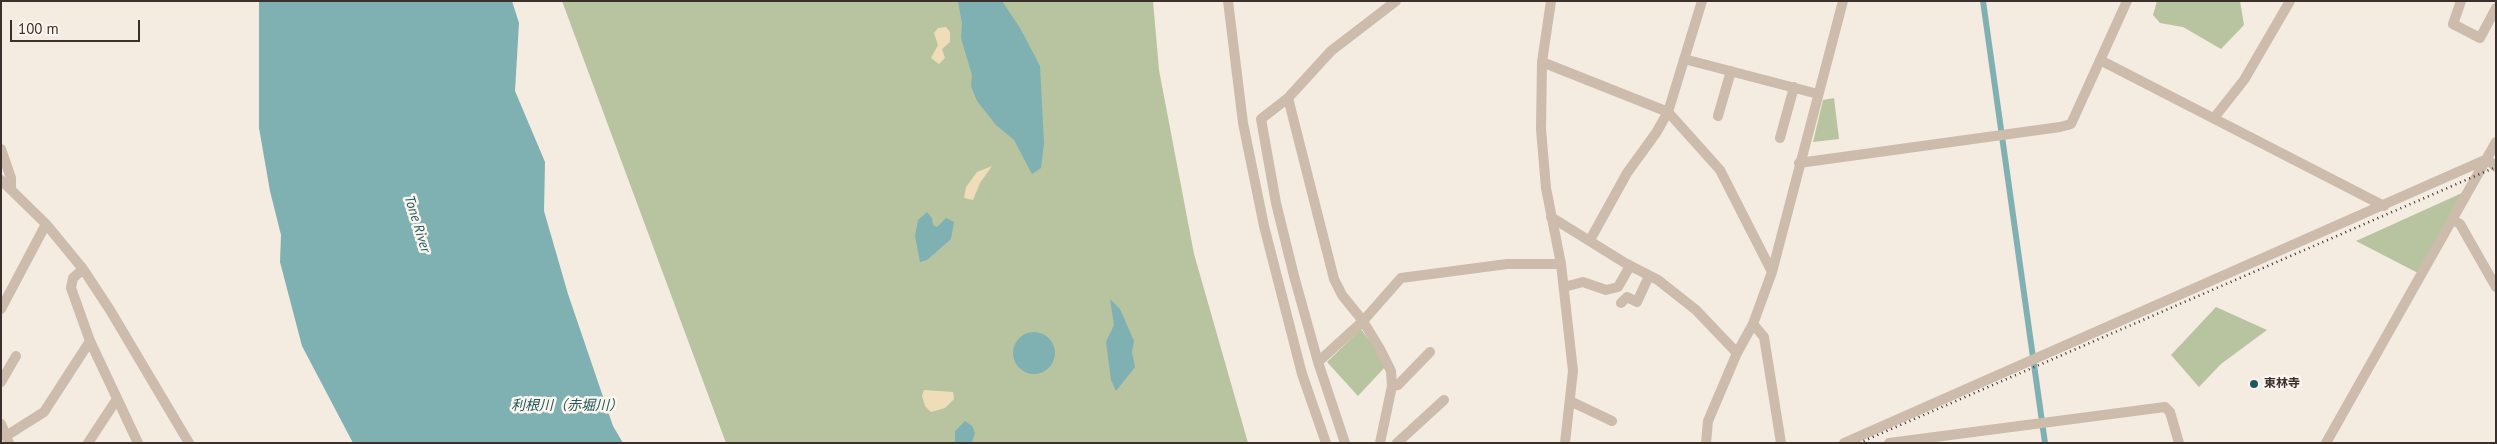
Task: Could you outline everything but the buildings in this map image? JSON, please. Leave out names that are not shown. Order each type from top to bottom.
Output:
[{"type":"street","points":[[1228,1],[1243,123],[1264,226],[1302,374],[1326,443]]},
{"type":"street","points":[[1345,443],[1318,362],[1281,221],[1261,119],[1288,98],[1331,51],[1396,1]]},
{"type":"street","points":[[1550,1],[1542,62],[1541,129],[1551,217],[1561,264],[1574,371],[1565,443]]},
{"type":"street","points":[[1590,240],[1627,173],[1656,133],[1668,112],[1702,1]]},
{"type":"street","points":[[1706,443],[1708,422],[1737,353],[1753,324],[1772,272],[1843,1]]},
{"type":"street","points":[[1800,163],[2071,124],[2127,1]]},
{"type":"street","points":[[2214,118],[2244,80],[2290,1]]},
{"type":"street","points":[[2461,1],[2453,24],[2480,38],[2496,8]]},
{"type":"street","points":[[1684,59],[1818,94]]},
{"type":"street","points":[[2100,60],[2384,206]]},
{"type":"street","points":[[1542,62],[1668,112],[1720,170],[1772,272]]},
{"type":"street","points":[[1718,116],[1731,71]]},
{"type":"street","points":[[1780,138],[1794,87]]},
{"type":"street","points":[[1288,98],[1334,279],[1342,295],[1363,321],[1391,371],[1392,386],[1380,443]]},
{"type":"street","points":[[2326,443],[2496,142]]},
{"type":"street","points":[[1,149],[11,178],[11,189]]},
{"type":"street","points":[[1844,443],[2487,159]]},
{"type":"street","points":[[2487,159],[2496,167]]},
{"type":"street","points":[[1,180],[46,224],[83,269],[110,310],[189,443]]},
{"type":"street","points":[[1551,217],[1649,276],[1696,310],[1737,353]]},
{"type":"street","points":[[2453,220],[2460,224],[2496,287]]},
{"type":"street","points":[[1,309],[46,224]]},
{"type":"street","points":[[1318,362],[1363,321],[1401,278],[1507,264],[1561,264]]},
{"type":"street","points":[[1564,287],[1583,282],[1606,290],[1618,287],[1630,266]]},
{"type":"street","points":[[83,269],[73,278],[71,288],[90,341],[138,443]]},
{"type":"street","points":[[1621,303],[1627,298],[1637,302],[1649,276]]},
{"type":"street","points":[[1753,324],[1764,336],[1782,443]]},
{"type":"street","points":[[1,424],[8,439],[44,412],[90,341]]},
{"type":"street","points":[[1392,386],[1398,385],[1430,352]]},
{"type":"street","points":[[4,378],[16,356]]},
{"type":"street","points":[[1,362],[4,378]]},
{"type":"street","points":[[88,443],[117,399]]},
{"type":"street","points":[[1397,443],[1444,400]]},
{"type":"street","points":[[1570,401],[1612,421]]},
{"type":"street","points":[[1889,443],[2165,407],[2170,412],[2179,443]]},
{"type":"street","points":[[1878,429],[1884,443]]},
{"type":"green space","points":[[562,1],[1153,1],[1159,70],[1194,254],[1248,443],[726,443]]},
{"type":"green space","points":[[2157,1],[2240,1],[2244,25],[2221,49],[2183,27],[2160,23],[2153,15]]},
{"type":"green space","points":[[1834,98],[1839,139],[1813,142],[1823,100]]},
{"type":"green space","points":[[2462,193],[2418,273],[2356,241]]},
{"type":"green space","points":[[2216,307],[2267,330],[2221,364],[2199,387],[2171,355]]},
{"type":"green space","points":[[1361,329],[1377,351],[1385,367],[1358,396],[1327,362]]},
{"type":"sand","points":[[946,27],[950,32],[950,42],[942,49],[945,58],[939,64],[931,58],[938,45],[934,33],[938,28]]},
{"type":"sand","points":[[992,166],[980,183],[973,200],[964,198],[966,187],[977,172]]},
{"type":"sand","points":[[924,390],[953,392],[954,399],[945,408],[931,412],[925,406],[922,396]]},
{"type":"water","points":[[259,1],[512,1],[519,23],[515,91],[545,162],[544,211],[568,294],[613,426],[623,443],[353,443],[302,346],[280,262],[281,235],[270,191],[259,128]]},
{"type":"water","points":[[958,1],[1002,1],[1020,28],[1040,66],[1044,143],[1041,168],[1032,174],[1014,140],[996,125],[977,101],[971,86],[972,75],[961,38],[962,24]]},
{"type":"water","points":[[1980,1],[1986,1],[2048,443],[2042,443]]},
{"type":"water","points":[[927,212],[932,218],[933,225],[937,227],[946,218],[954,222],[951,239],[927,260],[920,262],[915,236],[918,220]]},
{"type":"water","points":[[1110,299],[1120,309],[1134,341],[1132,352],[1135,367],[1116,391],[1111,380],[1106,342],[1114,325]]},
{"type":"water","points":[[1038,332],[1046,335],[1052,341],[1055,353],[1052,365],[1046,371],[1030,374],[1022,371],[1016,365],[1013,349],[1016,341],[1022,335]]},
{"type":"water","points":[[965,421],[972,426],[975,433],[972,442],[955,443],[955,431]]},
{"type":"railway","points":[[1859,443],[2496,167]]},
{"type":"place","name":"東林寺","points":[[2254,384]]},
{"type":"water label","name":"Tone River","points":[[417,224]]},
{"type":"water label","name":"利根川（赤堀川）","points":[[567,406]]}]
